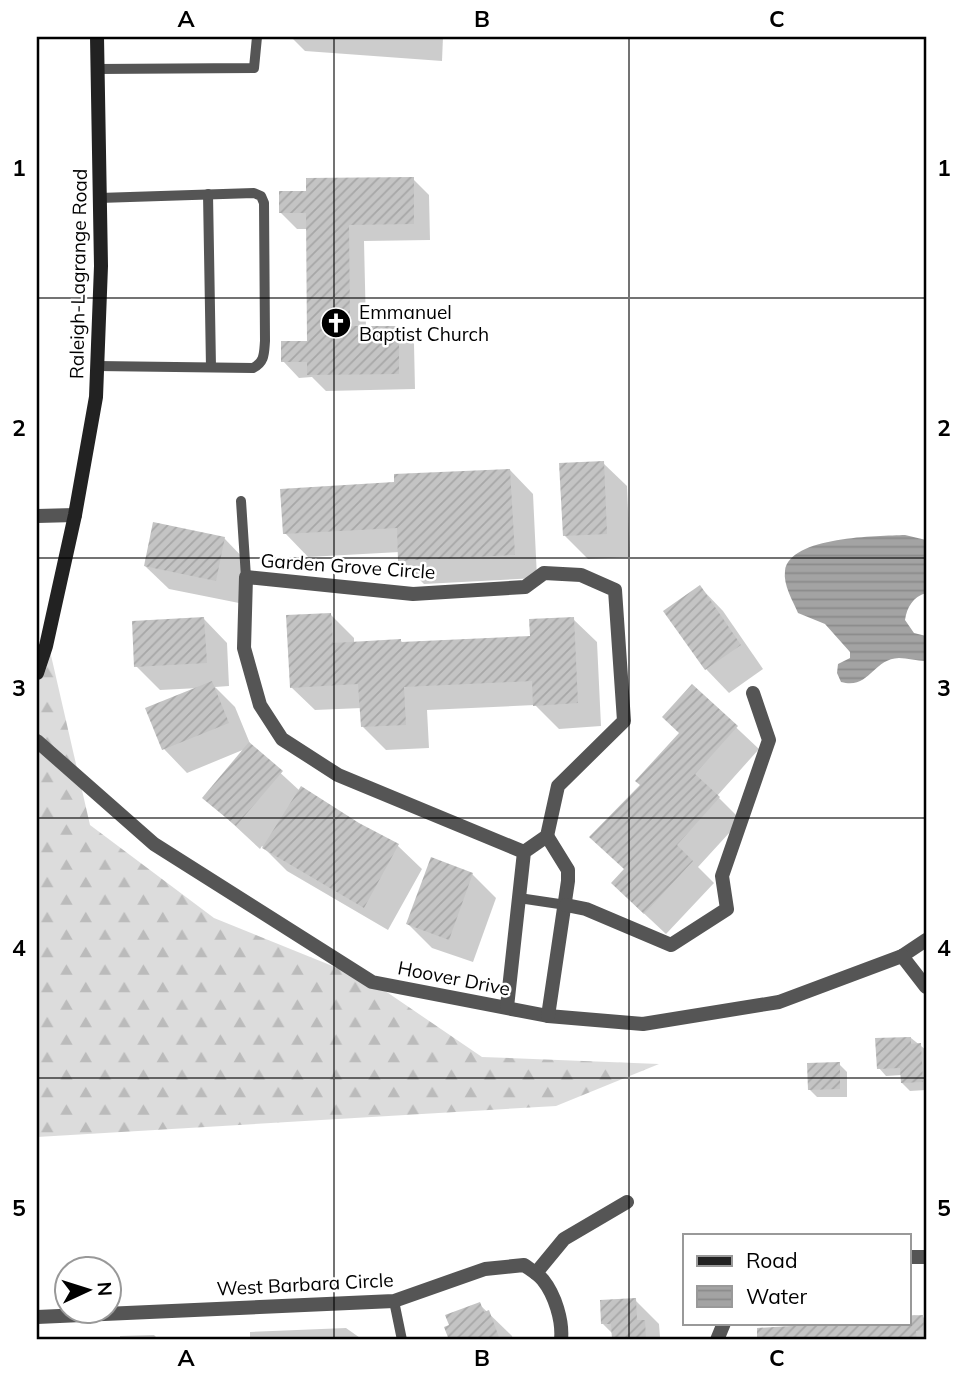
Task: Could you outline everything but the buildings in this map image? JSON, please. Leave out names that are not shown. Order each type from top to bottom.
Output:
[{"type":"main road","name":"Raleigh-Lagrange Road","points":[[37,673],[46,646],[75,515],[96,397],[102,266],[97,37]]},
{"type":"street","points":[[37,516],[75,515]]},
{"type":"street","name":"Garden Grove Circle","points":[[524,852],[338,775],[282,739],[260,705],[244,648],[246,577],[413,594],[525,587],[544,573],[581,575],[615,590],[624,721],[558,786],[547,836]]},
{"type":"street","points":[[566,905],[586,909],[671,945],[727,909],[722,876],[769,740],[753,693]]},
{"type":"street","name":"Hoover Drive","points":[[37,741],[154,844],[372,982],[548,1016],[643,1024],[779,1002],[902,956],[926,940]]},
{"type":"street","points":[[507,1007],[524,852],[547,836],[568,870],[566,905],[548,1016]]},
{"type":"street","points":[[902,956],[926,987]]},
{"type":"street","points":[[561,1340],[563,1327],[550,1292],[536,1273],[564,1239],[627,1202]]},
{"type":"street","name":"West Barbara Circle","points":[[37,1317],[394,1301],[485,1269],[524,1265],[536,1273]]},
{"type":"lane","points":[[97,69],[254,68],[257,37]]},
{"type":"lane","points":[[97,366],[253,368],[260,364],[264,356],[264,203],[261,196],[254,192],[99,198]]},
{"type":"lane","points":[[208,194],[211,367]]},
{"type":"lane","points":[[241,501],[246,577]]},
{"type":"lane","points":[[519,898],[566,905]]},
{"type":"lane","points":[[394,1301],[402,1340]]},
{"type":"green space","points":[[50,651],[90,825],[214,918],[372,982],[482,1057],[659,1064],[556,1106],[37,1137],[37,652]]},
{"type":"water","points":[[905,535],[926,540],[926,593],[911,603],[905,620],[914,633],[926,636],[926,661],[899,658],[890,660],[858,682],[841,682],[837,673],[838,664],[850,658],[850,652],[825,624],[798,613],[785,576],[790,559],[818,544],[837,540]]},
{"type":"place","name":"Emmanuel Baptist Church","points":[[336,323]]}]
